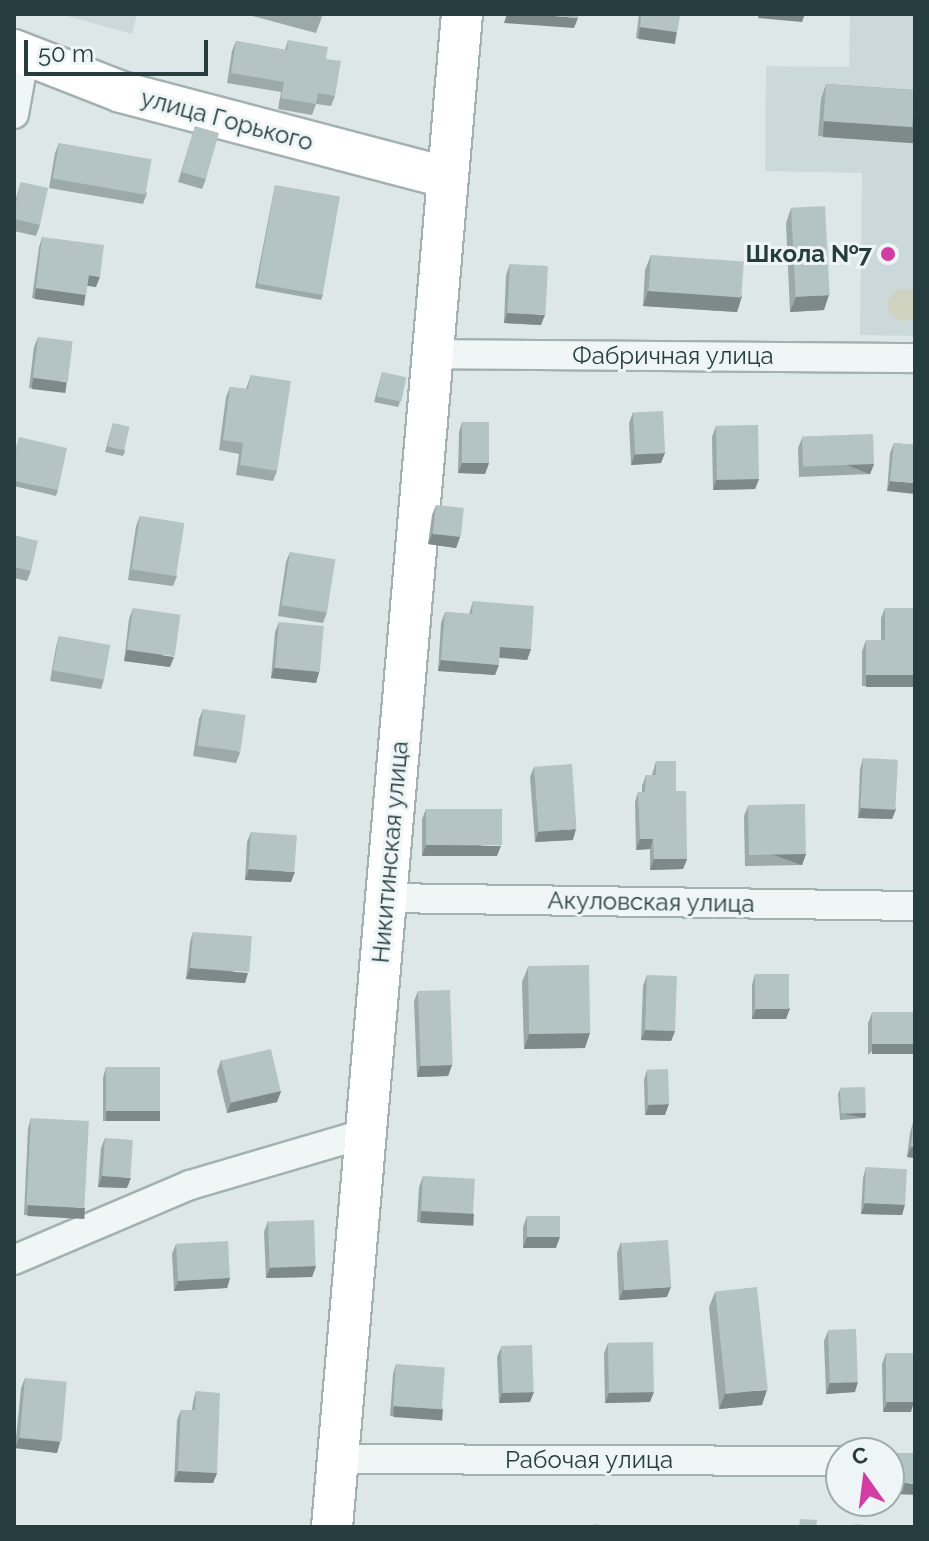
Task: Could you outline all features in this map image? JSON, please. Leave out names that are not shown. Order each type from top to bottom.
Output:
[{"type":"street","name":"Никитинская улица","points":[[332,1527],[363,1134],[387,898],[444,177],[462,14]]},
{"type":"street","name":"улица Горького","points":[[20,52],[121,92],[444,177]]},
{"type":"street","points":[[14,114],[20,52]]},
{"type":"street","name":"Фабричная улица","points":[[432,354],[915,358]]},
{"type":"street","name":"Акуловская улица","points":[[387,898],[915,906]]},
{"type":"street","points":[[14,1260],[190,1185],[363,1134]]},
{"type":"street","name":"Рабочая улица","points":[[338,1459],[825,1461]]},
{"type":"shaded area","points":[[60,14],[137,14],[132,34]]},
{"type":"shaded area","name":"Школа №7","points":[[850,14],[915,14],[915,336],[860,335],[862,173],[765,171],[766,66],[849,67]]},
{"type":"green space","points":[[904,289],[915,294],[920,305],[915,316],[904,321],[893,316],[888,305],[893,294]]},
{"type":"building","points":[[531,14],[578,14],[578,18]]},
{"type":"building","points":[[641,14],[680,14],[677,32],[640,27]]},
{"type":"building","points":[[288,40],[328,47],[326,59],[341,61],[335,96],[318,93],[316,104],[281,98],[284,82],[231,73],[236,41],[287,50]]},
{"type":"building","points":[[826,84],[915,90],[912,127],[823,121]]},
{"type":"building","points":[[195,126],[219,133],[206,179],[182,172]]},
{"type":"building","points":[[59,143],[152,159],[145,195],[53,178]]},
{"type":"building","points":[[21,182],[48,188],[40,225],[14,219]]},
{"type":"building","points":[[275,185],[340,196],[323,295],[258,283]]},
{"type":"building","points":[[825,206],[830,295],[796,297],[791,208]]},
{"type":"building","points":[[42,237],[104,245],[100,277],[89,275],[86,295],[36,288]]},
{"type":"building","points":[[651,255],[744,261],[741,297],[648,291]]},
{"type":"building","points":[[510,264],[548,266],[545,315],[507,313]]},
{"type":"building","points":[[38,337],[73,341],[68,382],[33,378]]},
{"type":"building","points":[[382,372],[406,377],[401,402],[377,396]]},
{"type":"building","points":[[251,375],[291,381],[277,471],[240,465],[243,443],[223,440],[230,387],[248,389]]},
{"type":"building","points":[[663,411],[665,453],[635,455],[633,413]]},
{"type":"building","points":[[462,422],[489,422],[489,463],[462,463]]},
{"type":"building","points":[[113,423],[130,427],[124,450],[108,446]]},
{"type":"building","points":[[758,425],[759,479],[717,480],[716,426]]},
{"type":"building","points":[[873,434],[874,464],[803,466],[802,436]]},
{"type":"building","points":[[19,437],[67,448],[58,490],[14,481],[14,459]]},
{"type":"building","points":[[894,443],[915,445],[915,483],[890,481]]},
{"type":"building","points":[[436,505],[464,508],[461,537],[433,534]]},
{"type":"building","points":[[140,516],[184,523],[176,576],[132,569]]},
{"type":"building","points":[[14,535],[38,541],[31,571],[14,567]]},
{"type":"building","points":[[290,552],[335,559],[327,613],[282,605]]},
{"type":"building","points":[[473,601],[534,606],[531,649],[500,647],[499,665],[441,660],[445,612],[472,614]]},
{"type":"building","points":[[133,608],[181,615],[175,656],[127,650]]},
{"type":"building","points":[[885,608],[915,608],[915,675],[866,675],[866,640],[885,640]]},
{"type":"building","points":[[279,622],[324,626],[320,672],[275,668]]},
{"type":"building","points":[[59,636],[110,645],[104,679],[53,670]]},
{"type":"building","points":[[203,709],[246,715],[240,752],[198,746]]},
{"type":"building","points":[[863,758],[898,760],[895,810],[860,808]]},
{"type":"building","points":[[656,761],[676,761],[676,791],[686,791],[687,859],[654,859],[653,839],[640,839],[638,792],[645,792],[646,775],[656,775]]},
{"type":"building","points":[[572,764],[577,829],[539,831],[534,767]]},
{"type":"building","points":[[805,804],[806,854],[749,855],[748,805]]},
{"type":"building","points":[[426,809],[502,809],[502,845],[426,845]]},
{"type":"building","points":[[251,832],[297,835],[294,872],[248,869]]},
{"type":"building","points":[[193,932],[252,936],[249,972],[190,968]]},
{"type":"building","points":[[589,965],[590,1033],[529,1034],[528,966]]},
{"type":"building","points":[[755,974],[789,974],[789,1009],[755,1009]]},
{"type":"building","points":[[647,975],[677,976],[675,1031],[645,1030]]},
{"type":"building","points":[[450,990],[453,1065],[421,1066],[418,991]]},
{"type":"building","points":[[872,1012],[915,1012],[915,1044],[872,1044]]},
{"type":"building","points":[[271,1049],[281,1091],[231,1102],[221,1060]]},
{"type":"building","points":[[106,1067],[160,1067],[160,1111],[106,1111]]},
{"type":"building","points":[[668,1069],[669,1104],[648,1105],[647,1070]]},
{"type":"building","points":[[865,1087],[866,1113],[841,1114],[840,1088]]},
{"type":"building","points":[[31,1118],[89,1121],[84,1208],[26,1205]]},
{"type":"building","points":[[913,1122],[915,1147],[911,1147]]},
{"type":"building","points":[[105,1138],[133,1140],[130,1178],[102,1176]]},
{"type":"building","points":[[866,1167],[907,1169],[905,1205],[864,1203]]},
{"type":"building","points":[[423,1176],[475,1179],[473,1214],[421,1211]]},
{"type":"building","points":[[527,1216],[560,1216],[560,1237],[527,1237]]},
{"type":"building","points":[[314,1220],[316,1266],[270,1268],[268,1222]]},
{"type":"building","points":[[668,1240],[671,1287],[624,1290],[621,1243]]},
{"type":"building","points":[[228,1241],[230,1278],[178,1281],[176,1244]]},
{"type":"building","points":[[757,1287],[768,1389],[726,1394],[715,1291]]},
{"type":"building","points":[[856,1329],[858,1382],[830,1383],[828,1330]]},
{"type":"building","points":[[653,1342],[654,1392],[609,1393],[608,1343]]},
{"type":"building","points":[[532,1345],[534,1392],[503,1393],[501,1346]]},
{"type":"building","points":[[886,1353],[914,1353],[914,1402],[886,1402]]},
{"type":"building","points":[[396,1364],[445,1367],[442,1409],[393,1406]]},
{"type":"building","points":[[25,1378],[67,1382],[62,1441],[20,1438]]},
{"type":"building","points":[[196,1391],[220,1393],[217,1473],[178,1471],[181,1410],[195,1410]]},
{"type":"building","points":[[905,1453],[915,1453],[915,1483],[905,1483]]},
{"type":"building","points":[[800,1519],[817,1520],[816,1527],[799,1527]]},
{"type":"building","points":[[855,1524],[889,1527],[855,1527]]},
{"type":"place","name":"Школа №7","points":[[888,254]]}]
